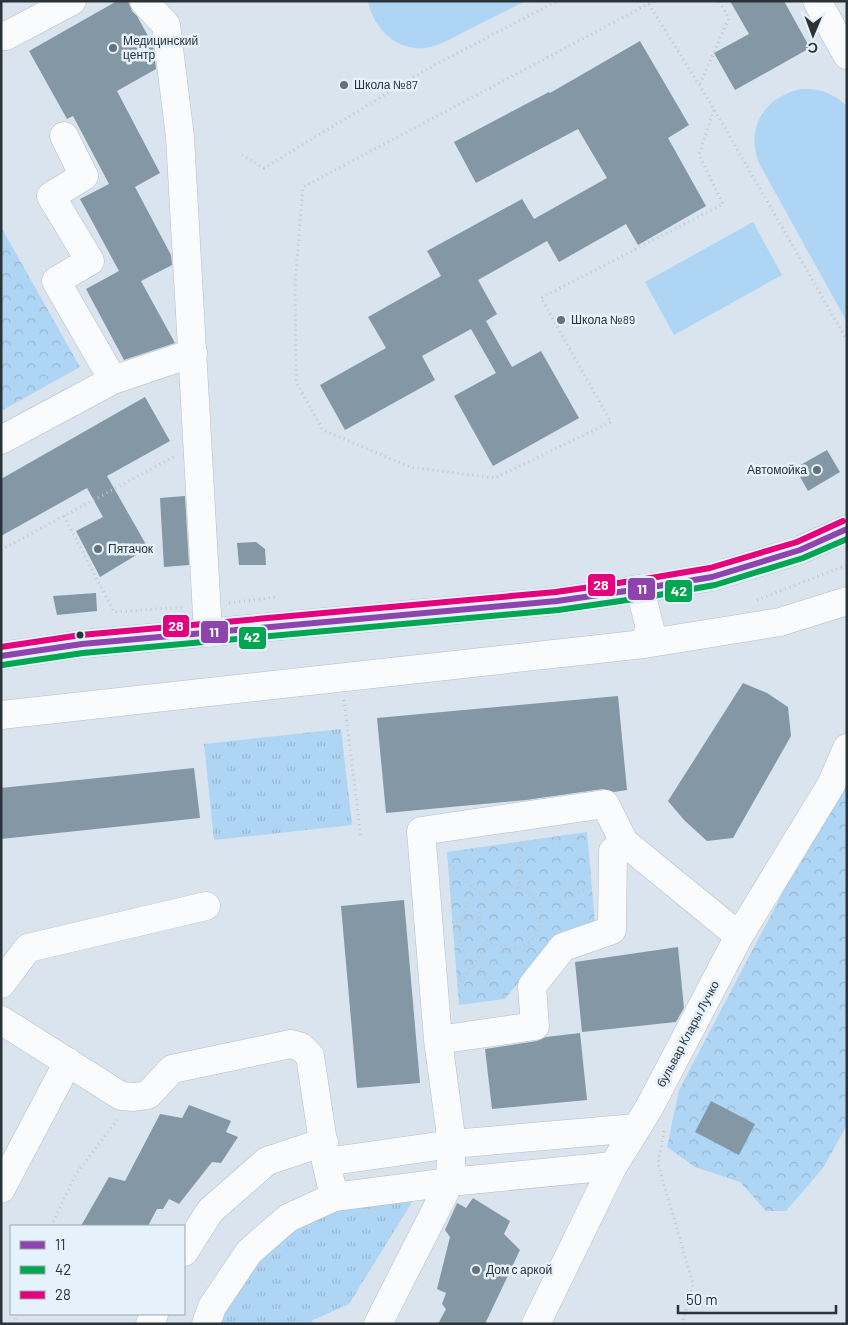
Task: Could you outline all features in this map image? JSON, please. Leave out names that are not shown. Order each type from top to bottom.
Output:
[{"type":"main road","points":[[1,656],[82,644],[557,601],[640,589],[712,577],[800,550],[847,529]]},
{"type":"street","points":[[1,35],[6,36],[72,1]]},
{"type":"street","points":[[144,1],[166,26],[180,137],[208,632]]},
{"type":"street","points":[[817,1],[847,55]]},
{"type":"street","points":[[64,136],[84,176],[51,196],[90,261],[56,281],[113,380]]},
{"type":"street","points":[[1,440],[113,380],[193,353]]},
{"type":"street","points":[[640,589],[650,628],[644,644]]},
{"type":"street","points":[[1,715],[644,644],[780,622],[847,601]]},
{"type":"street","name":"бульвар Клары Лучко","points":[[536,1324],[612,1166],[649,1108],[739,936],[831,784],[847,748]]},
{"type":"street","points":[[378,1324],[450,1182],[452,1144],[437,1027],[421,831],[605,804],[624,842],[739,936]]},
{"type":"street","points":[[437,1027],[534,1026],[532,986],[563,947],[612,930],[612,851],[624,842]]},
{"type":"street","points":[[1,984],[28,948],[206,906]]},
{"type":"street","points":[[1,1020],[121,1096],[148,1095],[172,1069],[291,1044],[301,1047],[310,1056],[334,1197]]},
{"type":"street","points":[[1,1189],[68,1062]]},
{"type":"street","points":[[185,1250],[210,1211],[267,1161],[325,1152],[452,1144],[636,1128]]},
{"type":"street","points":[[206,1324],[212,1307],[249,1252],[288,1218],[334,1197],[450,1182],[612,1166]]},
{"type":"path","points":[[242,155],[264,168],[429,68],[557,1]]},
{"type":"path","points":[[654,1],[303,187],[294,284],[296,382],[323,430],[410,467],[495,478],[611,422],[541,298],[723,204],[699,155],[714,109]]},
{"type":"path","points":[[700,85],[729,18],[719,1]]},
{"type":"path","points":[[649,4],[700,85],[847,340]]},
{"type":"path","points":[[1,550],[198,443]]},
{"type":"path","points":[[64,516],[114,612],[207,605],[276,597]]},
{"type":"path","points":[[752,601],[847,565]]},
{"type":"path","points":[[342,677],[361,838]]},
{"type":"path","points":[[518,888],[521,841],[519,816]]},
{"type":"path","points":[[424,866],[448,864],[485,898]]},
{"type":"path","points":[[555,902],[612,881]]},
{"type":"path","points":[[507,887],[518,888],[529,893],[539,906],[542,914],[541,926],[536,937],[527,945],[516,950],[502,949],[489,942],[481,930],[478,920],[485,898],[495,890],[507,887]]},
{"type":"path","points":[[475,889],[467,902],[462,918],[460,934],[463,952],[506,999]]},
{"type":"path","points":[[437,1027],[444,1007],[489,942]]},
{"type":"path","points":[[50,1225],[76,1174],[134,1097]]},
{"type":"path","points":[[664,1129],[658,1164],[693,1284],[682,1324]]},
{"type":"green space","points":[[368,1],[526,1],[435,46],[414,48],[396,42],[381,29],[375,20]]},
{"type":"green space","points":[[801,89],[814,89],[826,92],[847,106],[847,322],[760,165],[756,152],[754,139],[756,127],[761,116],[777,99]]},
{"type":"green space","points":[[753,222],[782,275],[674,335],[645,282]]},
{"type":"green space","points":[[1,227],[80,367],[1,411]]},
{"type":"green space","points":[[341,729],[352,825],[214,840],[204,744]]},
{"type":"green space","points":[[847,772],[847,1125],[823,1168],[786,1211],[766,1211],[740,1182],[695,1167],[667,1147],[679,1090],[781,896],[816,820]]},
{"type":"green space","points":[[587,832],[595,923],[544,950],[505,999],[459,1005],[447,852]]},
{"type":"green space","points":[[419,1191],[349,1304],[313,1320],[310,1324],[197,1324],[281,1211]]},
{"type":"building","points":[[117,1],[128,1],[153,45],[156,69],[117,91],[160,173],[135,187],[171,255],[172,265],[141,281],[175,343],[124,360],[86,289],[119,271],[80,199],[109,184],[73,116],[67,119],[29,51]]},
{"type":"building","points":[[730,1],[784,1],[810,48],[735,90],[714,53],[749,34]]},
{"type":"building","points":[[640,41],[689,125],[668,138],[706,206],[638,245],[626,224],[559,262],[547,241],[478,280],[497,314],[486,321],[512,367],[541,351],[579,418],[493,466],[454,396],[496,373],[471,329],[422,356],[435,380],[345,430],[320,385],[386,348],[368,317],[441,276],[427,251],[522,199],[534,219],[607,178],[578,129],[476,183],[454,142],[550,93]]},
{"type":"building","points":[[145,397],[170,441],[107,476],[148,548],[100,577],[76,531],[103,517],[87,488],[1,536],[1,479]]},
{"type":"building","name":"Автомойка","points":[[827,450],[840,472],[808,491],[795,468]]},
{"type":"building","points":[[185,496],[189,565],[164,567],[160,498]]},
{"type":"building","points":[[256,542],[265,549],[266,565],[239,565],[237,543]]},
{"type":"building","points":[[96,593],[97,611],[57,615],[53,596]]},
{"type":"building","points":[[743,683],[767,693],[788,707],[791,736],[733,838],[707,841],[684,820],[668,801]]},
{"type":"building","points":[[618,696],[627,790],[614,792],[603,789],[526,800],[386,813],[377,718]]},
{"type":"building","points":[[194,768],[200,818],[1,839],[1,788]]},
{"type":"building","points":[[404,900],[420,1083],[357,1088],[341,906]]},
{"type":"building","points":[[678,947],[684,1008],[676,1022],[582,1032],[575,962]]},
{"type":"building","points":[[580,1033],[587,1100],[492,1109],[485,1049],[537,1041],[546,1037]]},
{"type":"building","points":[[711,1101],[755,1124],[739,1155],[695,1132]]},
{"type":"building","points":[[189,1105],[231,1121],[226,1132],[238,1137],[221,1163],[212,1162],[179,1204],[169,1199],[163,1209],[157,1209],[149,1225],[82,1225],[109,1177],[125,1181],[160,1114],[182,1118]]},
{"type":"building","name":"Дом с аркой","points":[[473,1198],[510,1221],[504,1234],[520,1250],[485,1324],[438,1324],[446,1309],[442,1304],[446,1293],[437,1289],[450,1237],[445,1230],[457,1203],[466,1208]]},
{"type":"transit line","name":"28","points":[[1,647],[81,635],[556,592],[639,580],[710,568],[797,542],[843,521]]},
{"type":"transit line","name":"11","points":[[1,656],[82,644],[557,601],[640,589],[712,577],[800,550],[847,529]]},
{"type":"transit line","name":"42","points":[[2,665],[83,653],[558,610],[641,598],[715,585],[803,558],[847,539]]},
{"type":"place","name":"Медицинский центр","points":[[113,48]]},
{"type":"place","name":"Школа №87","points":[[344,85]]},
{"type":"place","name":"Школа №89","points":[[561,320]]},
{"type":"place","name":"Автомойка","points":[[817,470]]},
{"type":"place","name":"Пятачок","points":[[98,549]]},
{"type":"place","name":"Дом с аркой","points":[[476,1270]]}]
